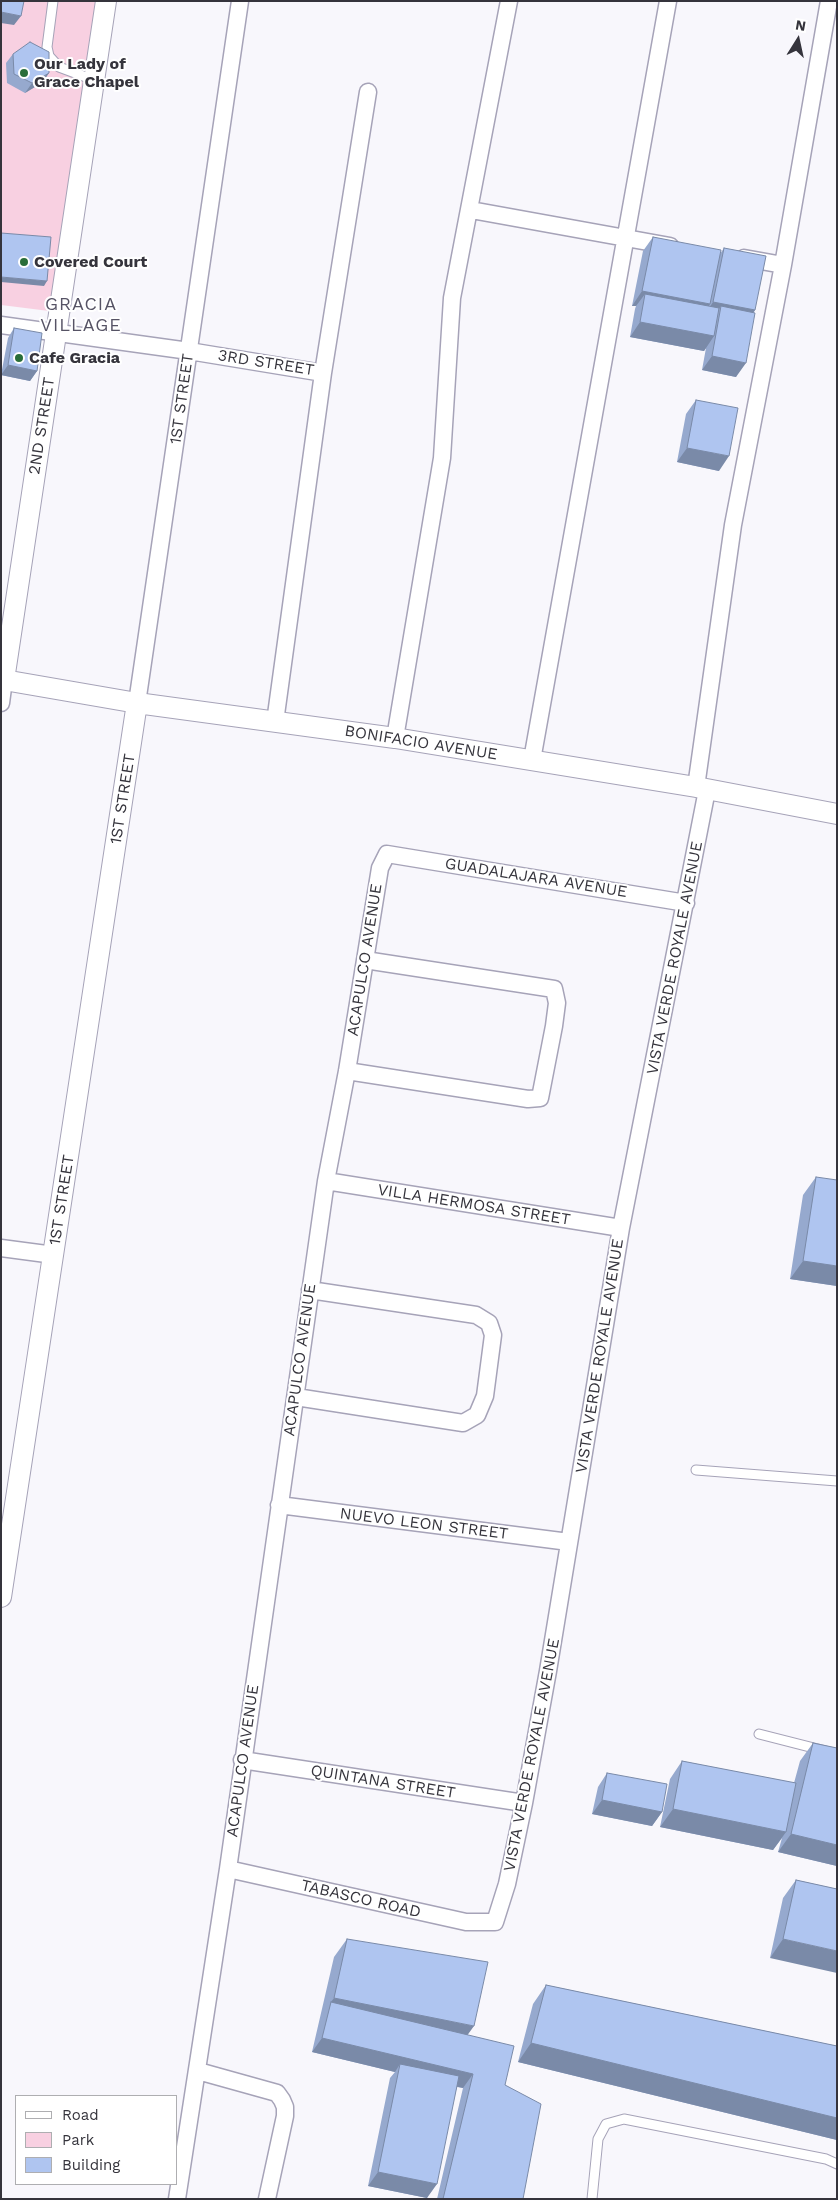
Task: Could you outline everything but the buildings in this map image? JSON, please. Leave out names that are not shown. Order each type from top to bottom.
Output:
[{"type":"street","name":"2ND STREET","points":[[1,704],[3,680],[106,1]]},
{"type":"street","name":"1ST STREET","points":[[1,1597],[137,703],[240,1]]},
{"type":"street","points":[[395,738],[442,458],[452,298],[471,210],[509,1]]},
{"type":"street","points":[[532,760],[668,1]]},
{"type":"street","name":"VISTA VERDE ROYALE AVENUE","points":[[495,1922],[507,1884],[524,1804],[621,1228],[686,903],[702,788],[733,525],[783,265],[829,1]]},
{"type":"street","points":[[275,722],[323,373],[368,92]]},
{"type":"street","points":[[471,210],[685,248]]},
{"type":"street","points":[[724,255],[783,265]]},
{"type":"street","name":"3RD STREET","points":[[1,325],[188,350],[323,373]]},
{"type":"street","name":"BONIFACIO AVENUE","points":[[3,680],[137,703],[395,738],[532,760],[702,788],[837,814]]},
{"type":"street","name":"GUADALAJARA AVENUE","points":[[386,854],[686,903]]},
{"type":"street","name":"ACAPULCO AVENUE","points":[[177,2199],[228,1869],[242,1760],[326,1181],[347,1071],[380,868],[386,854]]},
{"type":"street","points":[[347,1071],[528,1098],[540,1098],[558,1003],[554,989],[365,960]]},
{"type":"street","name":"VILLA HERMOSA STREET","points":[[326,1181],[621,1228]]},
{"type":"street","points":[[1,1248],[54,1255]]},
{"type":"street","points":[[296,1397],[463,1422],[477,1415],[485,1396],[493,1335],[489,1323],[476,1314],[310,1290]]},
{"type":"street","name":"NUEVO LEON STREET","points":[[279,1505],[569,1542]]},
{"type":"street","name":"QUINTANA STREET","points":[[242,1760],[524,1804]]},
{"type":"street","name":"TABASCO ROAD","points":[[228,1869],[466,1922],[495,1922]]},
{"type":"street","points":[[198,2070],[276,2094],[282,2100],[285,2107],[285,2116],[267,2199]]},
{"type":"lane","points":[[54,1],[47,47],[49,56],[59,67],[94,80]]},
{"type":"lane","points":[[696,1470],[837,1481]]},
{"type":"lane","points":[[759,1734],[837,1754]]},
{"type":"lane","points":[[592,2199],[598,2139],[606,2124],[624,2119],[826,2159],[837,2164]]},
{"type":"green space","points":[[1,1],[98,1],[49,311],[1,305]]},
{"type":"place","name":"Our Lady of Grace Chapel","points":[[24,73]]},
{"type":"place","name":"Covered Court","points":[[24,262]]},
{"type":"place","name":"Cafe Gracia","points":[[19,358]]},
{"type":"district","name":"GRACIA VILLAGE","points":[[81,315]]}]
